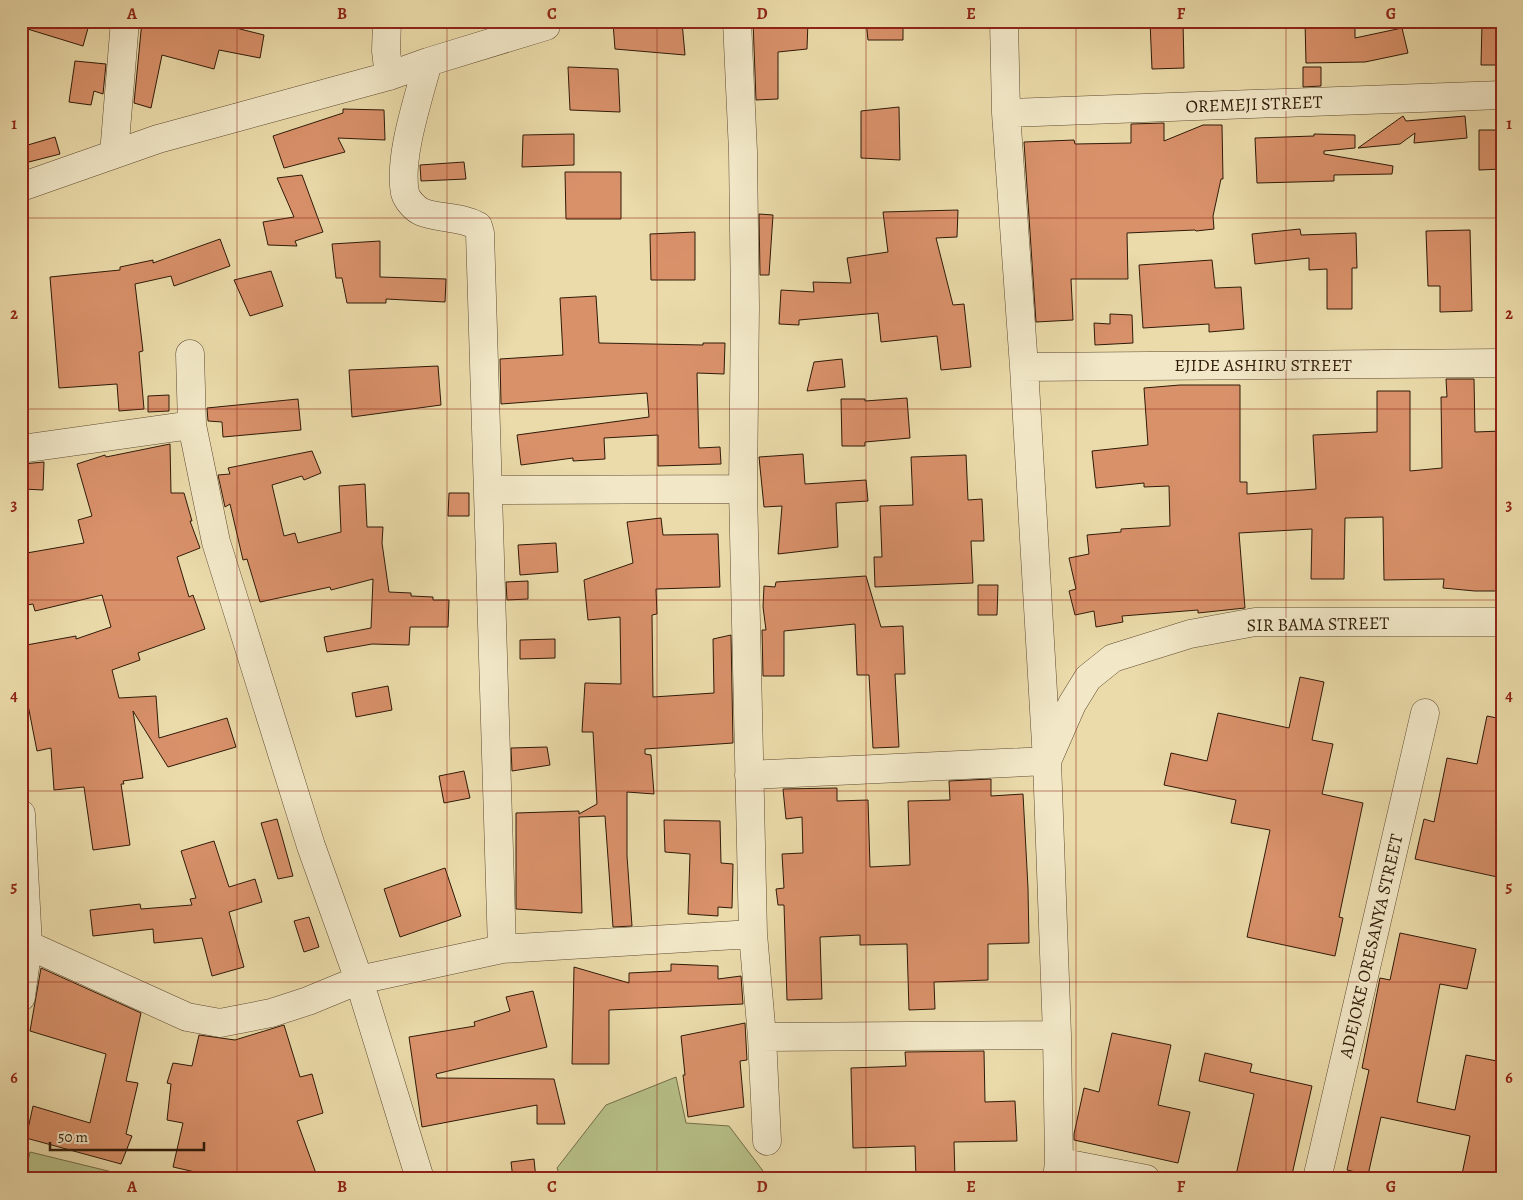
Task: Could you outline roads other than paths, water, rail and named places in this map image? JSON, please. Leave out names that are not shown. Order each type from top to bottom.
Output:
[{"type":"street","points":[[114,154],[125,21]]},
{"type":"street","points":[[387,21],[386,51],[389,76]]},
{"type":"street","points":[[737,21],[743,152],[746,306],[743,489],[753,934],[762,1037],[767,1141]]},
{"type":"street","points":[[1004,21],[1006,113],[1024,367],[1047,761],[1058,1035],[1058,1170],[1146,1179]]},
{"type":"street","points":[[21,187],[158,138],[389,76],[428,62],[546,26]]},
{"type":"street","points":[[428,62],[408,143],[404,176],[406,194],[412,205],[422,212],[469,221],[478,226],[480,234],[502,949]]},
{"type":"street","name":"OREMEJI STREET","points":[[1006,113],[1502,96]]},
{"type":"street","points":[[190,354],[192,425],[216,542],[311,846],[359,980],[420,1179]]},
{"type":"street","name":"EJIDE ASHIRU STREET","points":[[1024,367],[1502,363]]},
{"type":"street","points":[[21,449],[192,425]]},
{"type":"street","points":[[488,490],[743,489]]},
{"type":"street","name":"SIR BAMA STREET","points":[[1047,761],[1072,704],[1088,678],[1112,658],[1190,634],[1255,622],[1502,622]]},
{"type":"street","name":"ADEJOKE ORESANYA STREET","points":[[1318,1179],[1425,713]]},
{"type":"street","points":[[749,774],[1047,761]]},
{"type":"street","points":[[21,814],[28,945],[21,997]]},
{"type":"street","points":[[28,945],[188,1017],[220,1023],[271,1013],[308,1001],[359,980],[502,949],[753,934]]},
{"type":"street","points":[[762,1037],[1058,1035]]}]
